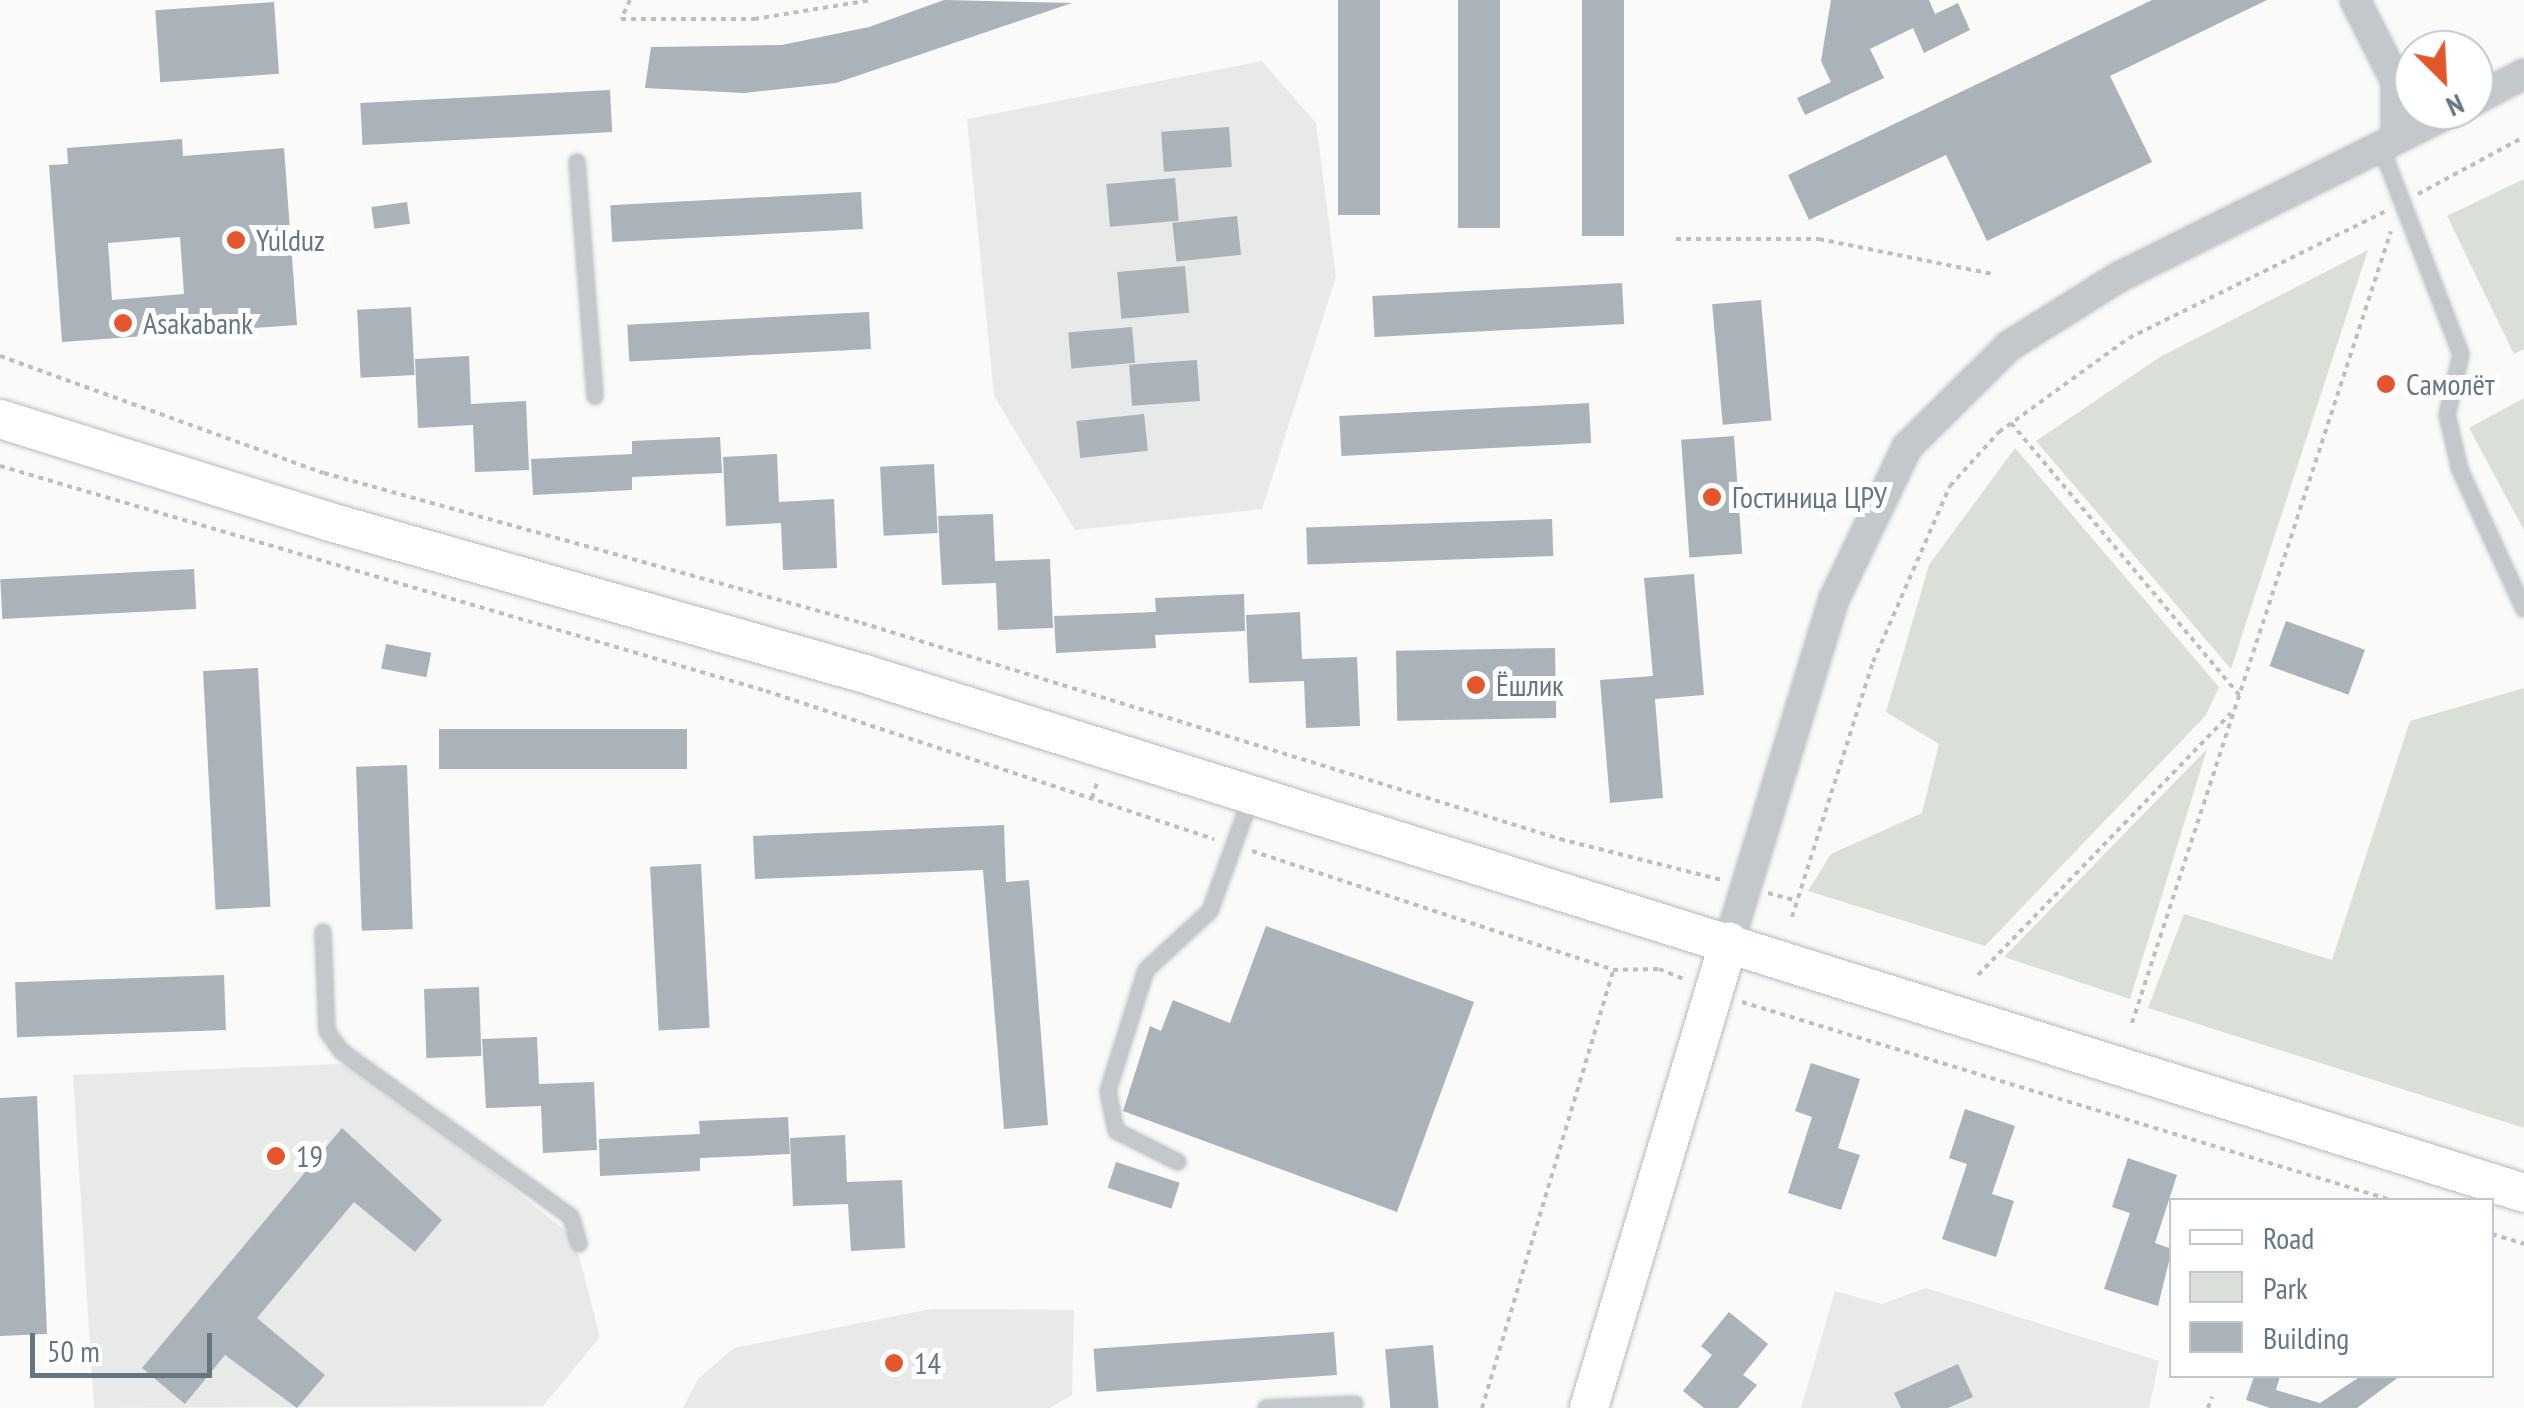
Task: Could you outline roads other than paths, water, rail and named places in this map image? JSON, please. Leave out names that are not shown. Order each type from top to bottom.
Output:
[{"type":"street","points":[[2355,0],[2396,81],[2389,143]]},
{"type":"street","points":[[2494,90],[2524,74]]},
{"type":"street","points":[[1588,1408],[1834,600],[1907,448],[2009,346],[2119,276],[2415,130]]},
{"type":"street","points":[[0,419],[1252,794],[2524,1193]]},
{"type":"lane","points":[[2389,143],[2401,203],[2460,354],[2447,415],[2460,470],[2524,609]]},
{"type":"lane","points":[[576,162],[595,396]]},
{"type":"lane","points":[[1178,1162],[1116,1131],[1108,1091],[1146,970],[1210,910],[1237,846],[1252,794]]},
{"type":"lane","points":[[323,932],[327,1031],[341,1051],[571,1216],[579,1244]]},
{"type":"lane","points":[[1266,1408],[1355,1404]]},
{"type":"place","name":"Yulduz","points":[[236,240]]},
{"type":"place","name":"Asakabank","points":[[123,323]]},
{"type":"place","name":"Самолёт","points":[[2386,384]]},
{"type":"place","name":"Гостиница ЦРУ","points":[[1712,497]]},
{"type":"place","name":"Ёшлик","points":[[1476,685]]},
{"type":"place","name":"19","points":[[276,1156]]},
{"type":"place","name":"14","points":[[894,1363]]}]
